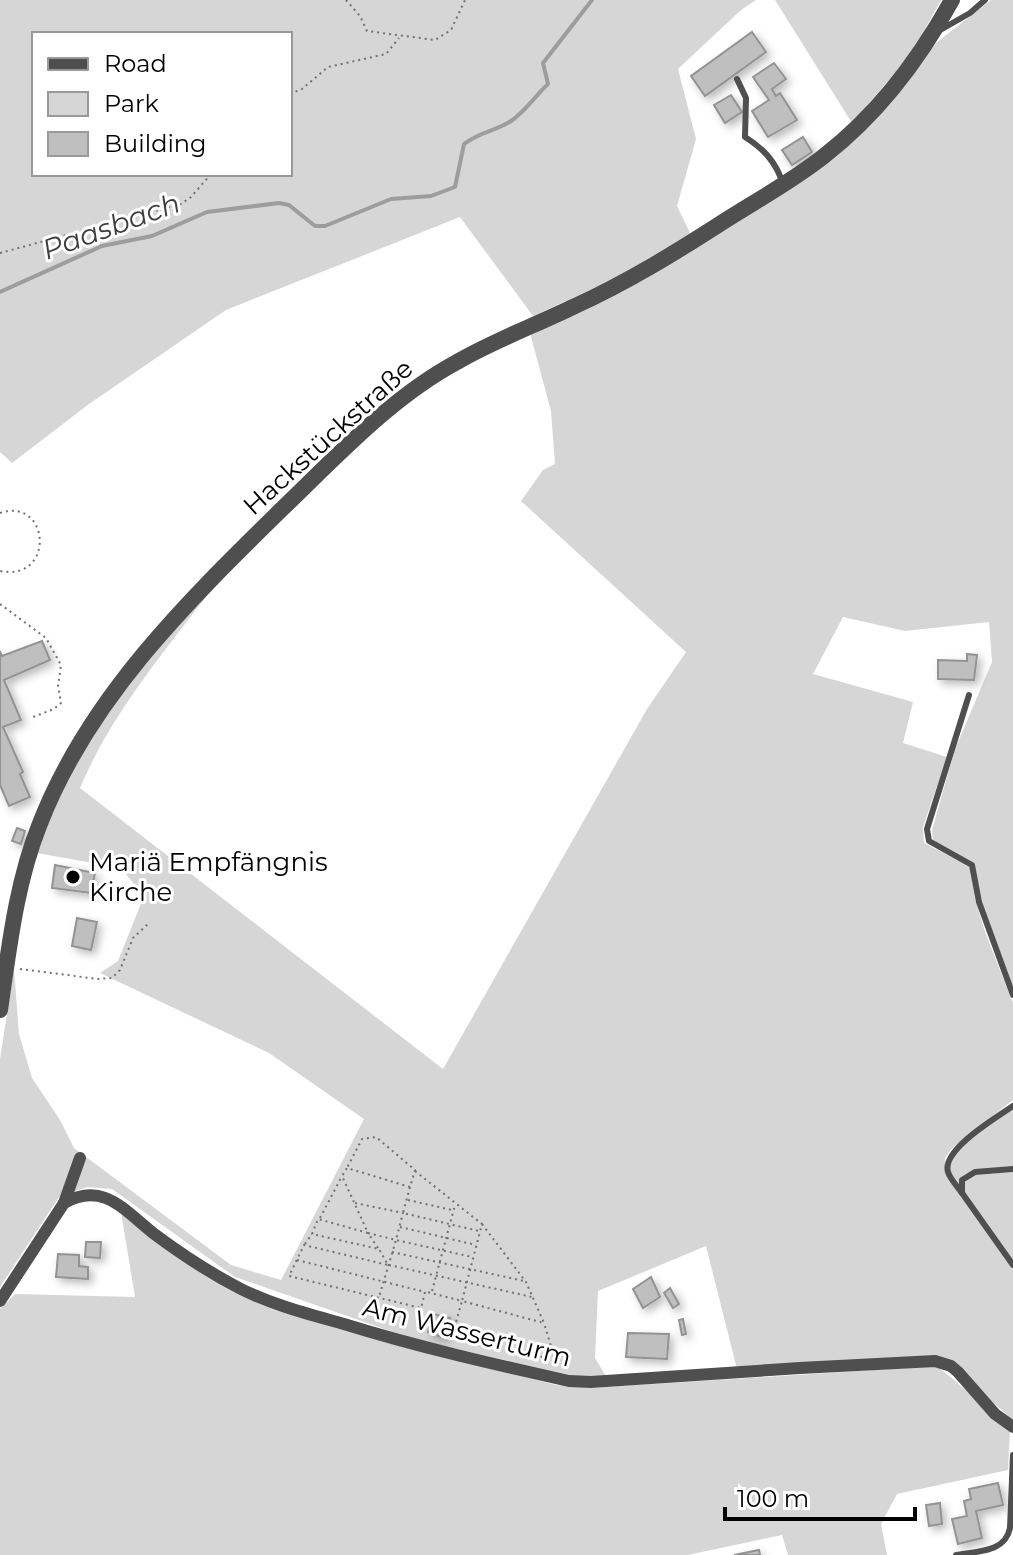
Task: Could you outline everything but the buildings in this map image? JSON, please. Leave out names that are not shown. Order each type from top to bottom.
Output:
[{"type":"street","name":"Hackstückstraße","points":[[0,1010],[26,865],[38,828],[71,755],[171,620],[344,448],[427,379],[635,276],[821,159],[861,124],[926,42],[952,0]]},
{"type":"street","points":[[0,1301],[64,1203],[80,1158]]},
{"type":"street","name":"Am Wasserturm","points":[[64,1203],[87,1194],[100,1195],[111,1200],[169,1245],[239,1288],[286,1307],[425,1348],[569,1381],[591,1382],[935,1361],[951,1366],[995,1414],[1013,1427]]},
{"type":"lane","name":"Hackstückstraße","points":[[926,42],[985,0]]},
{"type":"lane","points":[[737,79],[746,98],[745,137],[760,146],[777,166],[783,184]]},
{"type":"lane","points":[[969,695],[927,829],[929,841],[972,865],[979,902],[1013,995]]},
{"type":"lane","points":[[1013,1106],[956,1149],[947,1163],[948,1172],[1013,1265]]},
{"type":"lane","points":[[962,1193],[962,1180],[969,1174],[1013,1169]]},
{"type":"lane","points":[[956,1555],[999,1546],[1007,1538],[1013,1455]]},
{"type":"path","points":[[346,0],[360,16],[367,31],[435,40],[451,30],[465,0]]},
{"type":"path","points":[[292,93],[302,89],[328,67],[386,54],[400,36]]},
{"type":"path","points":[[0,253],[181,204],[209,176]]},
{"type":"path","points":[[0,513],[21,511],[38,527],[41,540],[39,552],[31,565],[20,570],[0,571]]},
{"type":"path","points":[[0,604],[46,638],[61,665],[58,686],[61,703],[33,717]]},
{"type":"path","points":[[7,967],[98,979],[112,978],[120,970],[133,938],[148,924]]},
{"type":"path","points":[[425,1292],[421,1308],[289,1276],[362,1139],[376,1137],[482,1224],[526,1282],[544,1323],[555,1360],[452,1336],[482,1224]]},
{"type":"path","points":[[347,1168],[410,1187]]},
{"type":"path","points":[[379,1298],[415,1170]]},
{"type":"path","points":[[342,1176],[368,1233],[388,1265]]},
{"type":"path","points":[[406,1200],[452,1210]]},
{"type":"path","points":[[354,1203],[480,1231]]},
{"type":"path","points":[[431,1293],[455,1204]]},
{"type":"path","points":[[319,1220],[473,1257]]},
{"type":"path","points":[[399,1227],[477,1245]]},
{"type":"path","points":[[312,1234],[379,1249]]},
{"type":"path","points":[[304,1245],[534,1297]]},
{"type":"path","points":[[392,1252],[526,1282]]},
{"type":"path","points":[[297,1260],[544,1323]]},
{"type":"green space","points":[[0,0],[756,0],[741,10],[678,69],[696,139],[677,206],[691,235],[616,278],[533,316],[460,217],[226,310],[89,404],[12,463],[0,452]]},
{"type":"green space","points":[[775,0],[941,0],[912,53],[852,123]]},
{"type":"green space","points":[[991,0],[1013,0],[1013,986],[982,902],[974,863],[933,840],[932,830],[955,749],[992,662],[989,622],[905,631],[843,617],[813,674],[913,702],[903,743],[947,757],[923,827],[924,843],[970,866],[975,899],[985,932],[1013,1003],[1013,1100],[951,1149],[945,1158],[946,1174],[1013,1270],[1013,1420],[944,1359],[737,1369],[706,1246],[598,1291],[595,1358],[607,1378],[579,1377],[416,1340],[235,1277],[112,1189],[87,1187],[59,1197],[0,1287],[0,1059],[14,969],[19,1034],[32,1078],[60,1120],[74,1148],[231,1265],[281,1280],[364,1119],[269,1053],[100,973],[118,961],[144,896],[121,868],[37,853],[64,781],[107,711],[212,589],[123,709],[80,788],[443,1069],[647,709],[686,652],[521,501],[543,470],[555,464],[551,411],[530,333],[694,246],[892,97],[936,43]]},
{"type":"green space","points":[[1013,1109],[1013,1167],[965,1174],[960,1179],[960,1185],[950,1169],[953,1156],[977,1133]]},
{"type":"green space","points":[[1013,1172],[1013,1260],[965,1193],[965,1182],[974,1175]]},
{"type":"green space","points":[[121,1212],[230,1289],[388,1343],[556,1385],[592,1388],[936,1366],[1010,1432],[1008,1470],[897,1494],[881,1524],[887,1555],[788,1555],[782,1535],[688,1555],[0,1555],[0,1309],[15,1294],[135,1297]]},
{"type":"waterway","name":"Paasbach","points":[[0,292],[102,246],[152,236],[207,212],[279,203],[289,205],[315,226],[325,226],[391,199],[431,196],[455,187],[464,144],[511,121],[548,84],[543,63],[592,0]]},
{"type":"place","name":"Mariä Empfängnis Kirche","points":[[73,877]]}]
